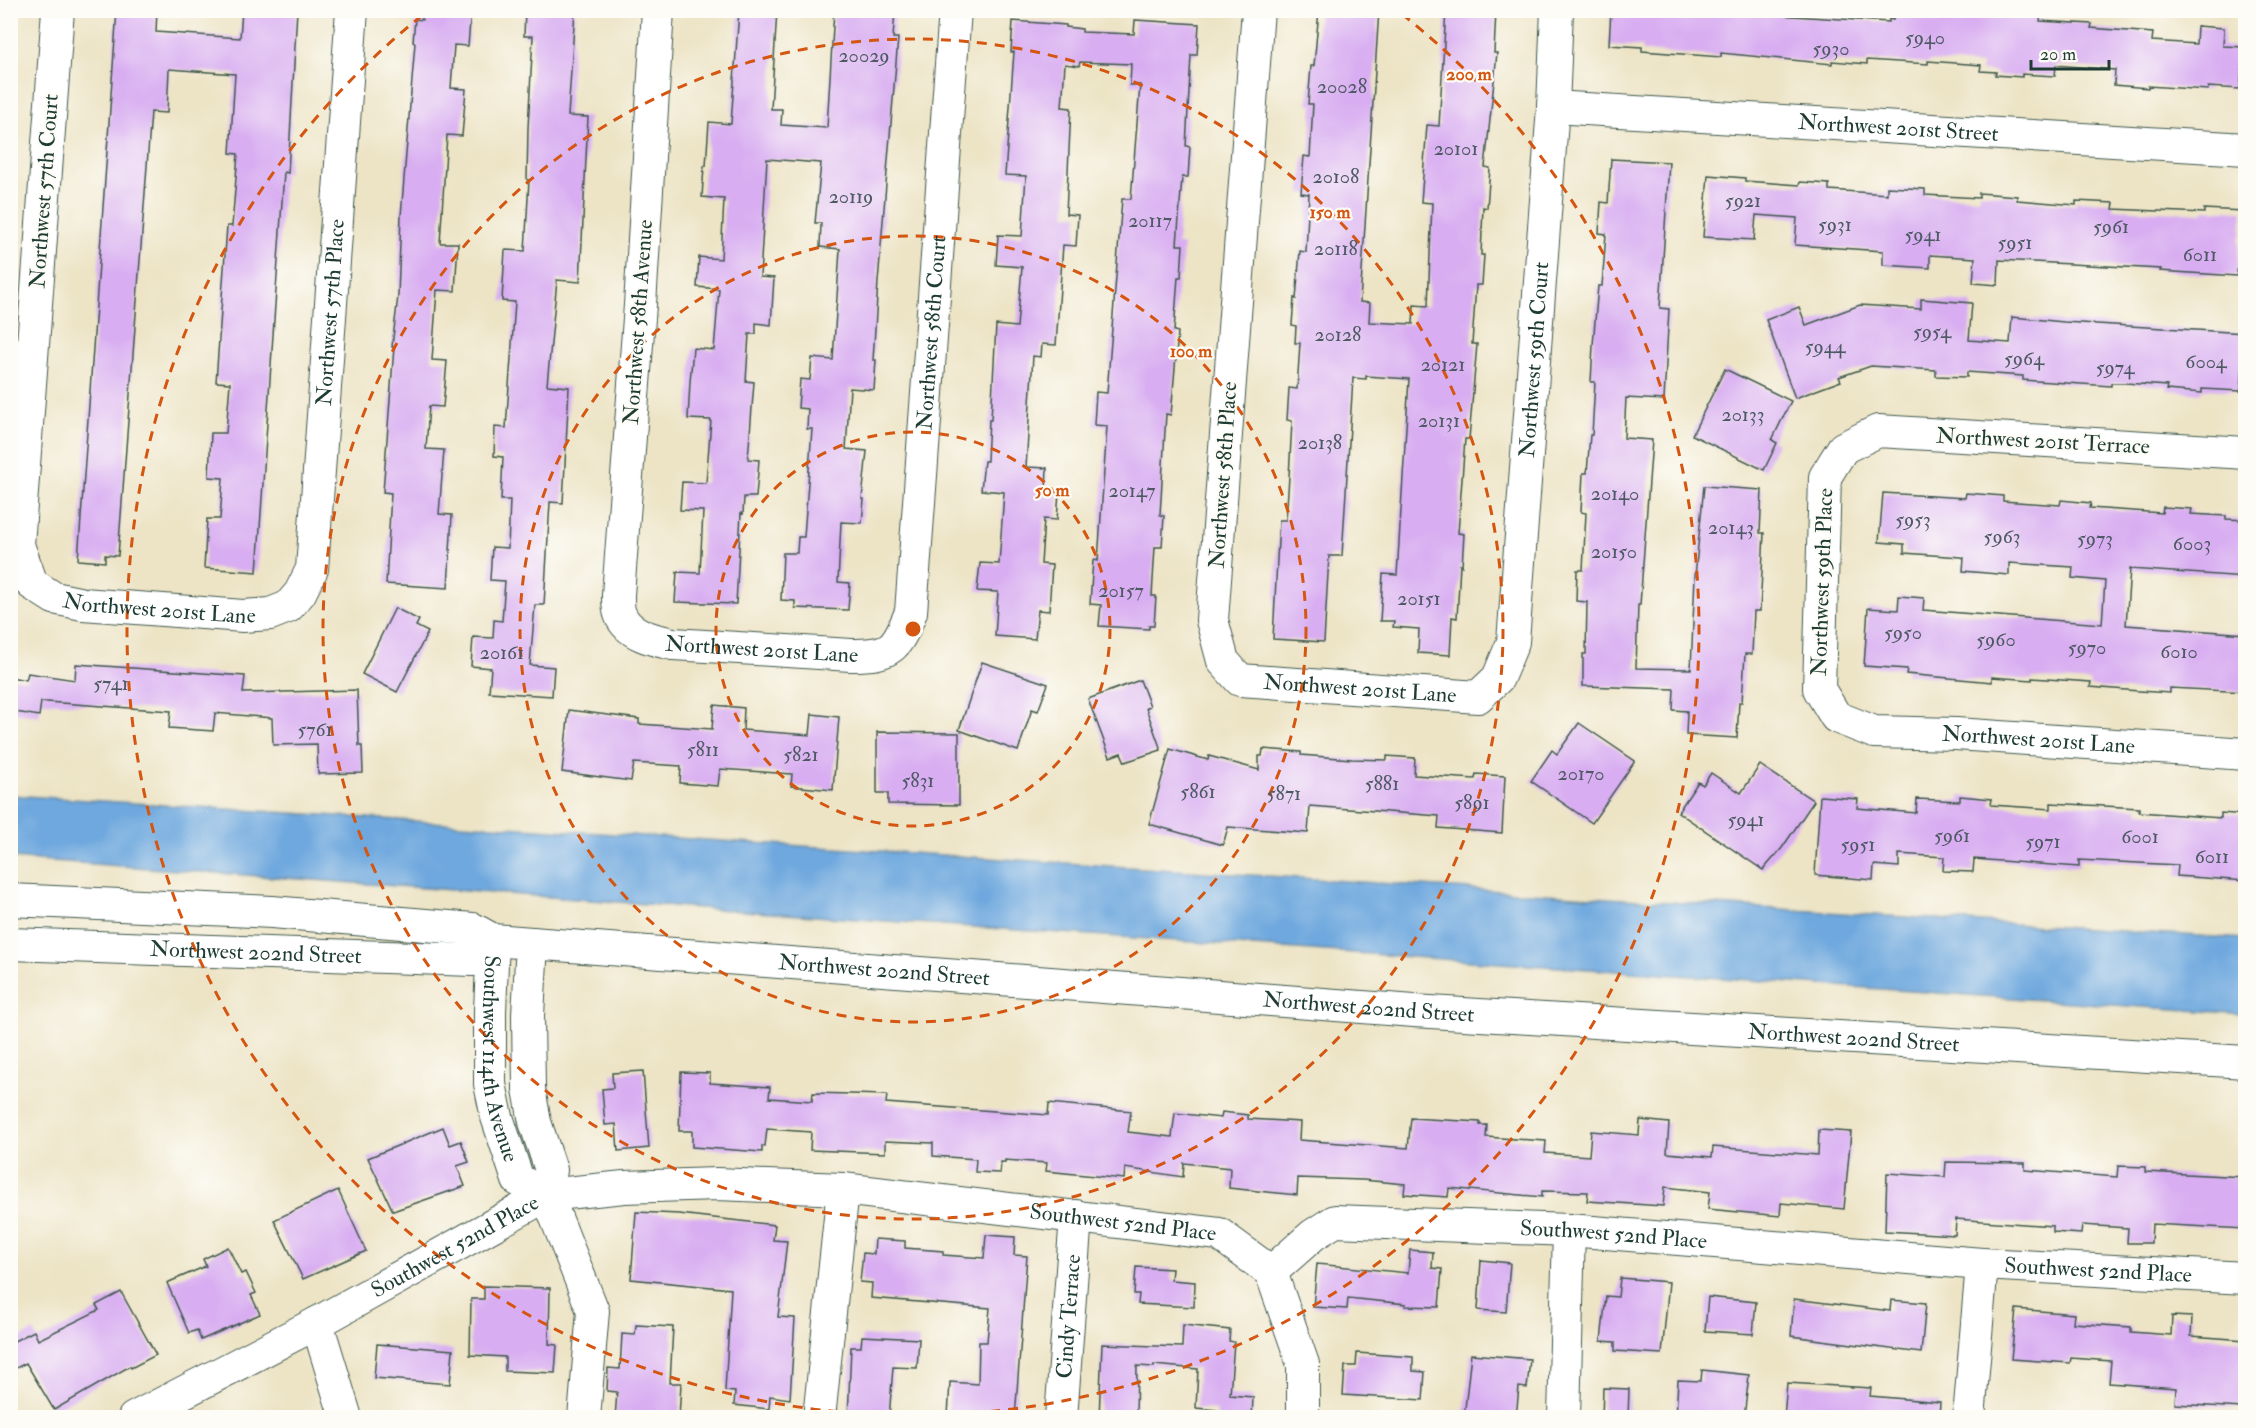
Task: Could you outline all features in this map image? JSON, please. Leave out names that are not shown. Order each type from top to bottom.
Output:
[{"type":"street","name":"Northwest 57th Court","points":[[32,584],[18,545],[58,10]]},
{"type":"street","name":"Northwest 57th Place","points":[[288,608],[300,593],[312,569],[352,10]]},
{"type":"street","name":"Northwest 58th Avenue","points":[[632,630],[620,615],[618,595],[640,305],[658,10]]},
{"type":"street","name":"Northwest 58th Court","points":[[891,648],[902,635],[911,612],[955,10]]},
{"type":"street","name":"Northwest 58th Place","points":[[1240,680],[1222,662],[1212,620],[1258,10]]},
{"type":"street","name":"Northwest 59th Court","points":[[1478,697],[1498,678],[1513,642],[1553,107],[1557,10]]},
{"type":"street","name":"Northwest 201st Street","points":[[1553,107],[2246,149]]},
{"type":"street","name":"Northwest 201st Terrace","points":[[1843,448],[1878,431],[2246,453]]},
{"type":"street","name":"Northwest 59th Place","points":[[1836,717],[1819,689],[1825,477],[1843,448]]},
{"type":"street","name":"Northwest 201st Lane","points":[[32,584],[54,598],[83,604],[243,616],[270,614],[288,608]]},
{"type":"street","name":"Northwest 201st Lane","points":[[632,630],[651,640],[673,644],[851,655],[876,655],[891,648]]},
{"type":"street","name":"Northwest 201st Lane","points":[[1240,680],[1478,697]]},
{"type":"street","name":"Northwest 201st Lane","points":[[1836,717],[1874,732],[1956,734],[2246,754]]},
{"type":"street","name":"Northwest 202nd Street","points":[[10,900],[296,914],[473,929],[493,940],[1414,1011],[2246,1062]]},
{"type":"street","name":"Northwest 202nd Street","points":[[10,944],[473,960],[493,940]]},
{"type":"street","name":"Southwest 114th Avenue","points":[[493,940],[489,1011],[490,1084],[518,1180],[546,1195]]},
{"type":"street","name":"Southwest 114th Avenue","points":[[532,943],[528,1016],[529,1089],[536,1122],[551,1170],[546,1195],[593,1311],[584,1418]]},
{"type":"street","points":[[490,1061],[528,1062]]},
{"type":"street","points":[[502,1131],[536,1122]]},
{"type":"street","name":"Southwest 52nd Place","points":[[134,1418],[317,1323],[546,1195],[624,1187],[717,1184],[843,1189],[1219,1234],[1271,1272],[1313,1235],[1335,1221],[1569,1230],[1982,1264],[2246,1278]]},
{"type":"street","points":[[819,1418],[843,1189]]},
{"type":"street","name":"Cindy Terrace","points":[[1061,1418],[1076,1216]]},
{"type":"street","points":[[1564,1418],[1569,1230]]},
{"type":"street","points":[[1969,1418],[1982,1264]]},
{"type":"street","points":[[1271,1272],[1303,1364],[1304,1418]]},
{"type":"street","points":[[317,1323],[346,1418]]},
{"type":"water","points":[[10,795],[2245,939],[2245,1014],[770,913],[11,858]]},
{"type":"building","points":[[117,10],[157,10],[156,32],[240,38],[242,10],[297,10],[288,173],[284,172],[257,572],[204,568],[207,519],[220,519],[223,478],[209,477],[211,433],[226,433],[230,383],[216,382],[227,226],[232,226],[238,154],[230,153],[235,74],[169,69],[167,113],[151,112],[118,556],[105,555],[105,562],[78,560]]},
{"type":"building","points":[[423,10],[471,10],[468,46],[454,45],[451,88],[466,89],[462,136],[447,135],[440,243],[458,243],[455,291],[437,290],[432,360],[447,361],[443,407],[429,406],[426,449],[444,450],[439,514],[452,515],[448,588],[386,584],[391,493],[383,492],[394,347],[392,347],[398,296],[401,216],[415,19],[422,20]]},
{"type":"building","points":[[525,10],[575,10],[568,116],[588,117],[580,282],[557,280],[547,385],[569,387],[563,503],[550,502],[544,605],[535,605],[530,665],[554,667],[552,696],[489,692],[491,668],[471,666],[473,637],[493,638],[494,620],[502,621],[505,581],[490,580],[492,547],[508,548],[510,500],[501,500],[503,457],[494,456],[495,427],[506,428],[515,302],[502,301],[505,250],[525,251],[533,36],[524,36]]},
{"type":"building","points":[[739,10],[777,10],[771,109],[782,109],[781,125],[827,128],[834,10],[895,10],[893,38],[898,38],[878,282],[873,360],[876,360],[874,390],[850,388],[846,449],[867,451],[862,523],[841,522],[838,582],[850,583],[848,610],[795,608],[795,601],[781,600],[783,553],[797,553],[798,537],[804,537],[812,429],[807,429],[808,409],[798,408],[800,379],[810,380],[812,358],[833,360],[840,249],[820,247],[821,223],[815,223],[821,163],[767,159],[760,277],[774,278],[771,325],[756,323],[756,334],[749,334],[746,381],[754,382],[748,459],[759,460],[756,497],[744,497],[743,514],[741,513],[736,604],[675,602],[677,572],[700,573],[703,511],[680,510],[682,482],[706,483],[711,420],[688,419],[690,382],[693,348],[714,350],[719,289],[697,287],[699,257],[721,259],[724,199],[702,197],[704,166],[706,166],[709,122],[731,124]]},
{"type":"building","points":[[1319,10],[1379,10],[1360,302],[1370,303],[1369,322],[1413,324],[1414,305],[1428,306],[1432,203],[1421,202],[1427,125],[1439,126],[1446,10],[1496,10],[1494,53],[1497,53],[1485,167],[1490,168],[1487,208],[1483,207],[1482,285],[1476,285],[1472,344],[1477,344],[1469,439],[1465,439],[1458,533],[1464,534],[1462,566],[1460,565],[1457,618],[1452,617],[1450,655],[1418,653],[1419,629],[1393,627],[1394,621],[1380,621],[1383,574],[1397,575],[1409,379],[1366,376],[1366,379],[1353,378],[1342,556],[1329,556],[1324,642],[1273,639],[1279,520],[1286,520],[1289,477],[1292,421],[1287,420],[1289,388],[1297,389],[1300,343],[1295,343],[1296,326],[1292,325],[1300,251],[1306,252],[1309,194],[1301,193],[1304,156],[1310,157],[1313,104],[1308,104]]},
{"type":"building","points":[[1611,10],[1754,10],[1777,12],[1777,15],[1889,22],[1889,19],[1893,20],[1894,10],[1979,10],[2041,15],[2040,21],[2092,24],[2091,28],[2153,33],[2152,41],[2196,44],[2197,26],[2224,28],[2223,46],[2244,47],[2240,89],[2208,87],[2208,90],[2148,86],[2148,88],[2114,85],[2115,70],[2056,65],[2055,76],[2022,74],[2022,77],[1995,75],[1996,72],[1980,71],[1981,65],[1928,61],[1928,64],[1867,60],[1867,64],[1832,61],[1832,64],[1721,53],[1721,57],[1642,51],[1642,47],[1609,45]]},
{"type":"building","points":[[1135,20],[1199,24],[1197,55],[1191,55],[1186,146],[1190,147],[1188,177],[1182,177],[1177,245],[1183,245],[1174,331],[1178,332],[1171,415],[1166,414],[1160,515],[1164,516],[1162,547],[1155,547],[1152,596],[1156,596],[1154,626],[1149,626],[1149,629],[1099,626],[1101,605],[1090,604],[1093,560],[1098,561],[1107,426],[1094,425],[1096,392],[1107,393],[1122,199],[1131,199],[1140,85],[1130,85],[1131,64],[1080,62],[1079,66],[1065,64],[1062,107],[1071,108],[1066,214],[1078,215],[1076,246],[1063,245],[1056,345],[1042,344],[1041,357],[1033,356],[1026,467],[1047,468],[1046,491],[1059,492],[1057,520],[1044,519],[1041,564],[1052,565],[1049,611],[1038,610],[1035,639],[995,636],[998,592],[977,591],[980,563],[999,564],[1004,492],[981,490],[984,461],[987,461],[989,420],[991,420],[996,325],[1017,327],[1022,267],[996,265],[998,235],[1022,236],[1026,176],[1005,175],[1014,52],[1011,52],[1013,21],[1066,25],[1066,27],[1082,29],[1082,32],[1134,34]]},
{"type":"building","points":[[1611,159],[1669,162],[1660,308],[1669,309],[1664,400],[1626,398],[1624,438],[1652,440],[1640,605],[1638,605],[1636,668],[1691,669],[1695,576],[1704,486],[1762,490],[1760,533],[1764,533],[1760,611],[1754,611],[1752,654],[1745,654],[1737,738],[1686,735],[1687,711],[1673,710],[1674,689],[1583,686],[1587,602],[1576,601],[1577,570],[1583,570],[1586,513],[1581,512],[1583,473],[1587,473],[1590,435],[1592,435],[1595,382],[1591,382],[1593,345],[1598,286],[1602,286],[1606,234],[1599,233],[1601,202],[1608,203]]},
{"type":"building","points":[[1708,175],[1745,178],[1745,181],[1799,185],[1800,182],[1829,184],[1829,190],[1887,194],[1887,187],[1925,189],[1925,195],[1979,198],[1979,193],[2017,196],[2017,200],[2076,205],[2076,201],[2114,203],[2113,209],[2204,213],[2204,209],[2243,211],[2237,276],[2160,271],[2161,269],[1999,260],[1998,285],[1973,283],[1975,258],[1930,255],[1930,268],[1883,265],[1883,251],[1795,245],[1797,218],[1756,215],[1754,240],[1703,237]]},
{"type":"building","points":[[1921,299],[1972,303],[1969,340],[2010,343],[2012,317],[2245,333],[2241,391],[2202,389],[2202,393],[2166,390],[2167,386],[2111,383],[2111,386],[2023,380],[2023,376],[1967,372],[1967,377],[1936,376],[1936,370],[1871,366],[1839,377],[1841,381],[1795,398],[1766,320],[1799,307],[1806,325],[1860,305],[1921,309]]},
{"type":"building","points":[[1725,369],[1791,401],[1772,440],[1777,443],[1764,470],[1692,435]]},
{"type":"building","points":[[1883,493],[1965,498],[1966,493],[2003,496],[2003,501],[2060,505],[2061,500],[2091,503],[2090,508],[2162,513],[2163,507],[2192,509],[2191,514],[2226,516],[2226,519],[2246,520],[2246,577],[2130,569],[2126,625],[2246,634],[2246,692],[2170,688],[2170,693],[2139,691],[2090,687],[2091,682],[2032,678],[2032,680],[1992,677],[1992,682],[1906,674],[1907,669],[1864,666],[1868,608],[1898,610],[1899,596],[1924,598],[1923,610],[2102,624],[2105,581],[2072,578],[2073,567],[2009,563],[2009,575],[1963,571],[1964,558],[1904,553],[1904,544],[1879,542]]},
{"type":"building","points":[[395,608],[419,620],[416,626],[428,632],[397,692],[362,674]]},
{"type":"building","points":[[982,662],[1048,684],[1038,711],[1032,709],[1018,751],[959,730]]},
{"type":"building","points":[[76,664],[245,676],[243,693],[357,690],[359,746],[362,746],[363,773],[318,774],[317,744],[273,745],[272,718],[215,713],[213,731],[169,728],[171,711],[41,702],[39,716],[10,711],[10,677],[26,680],[28,673],[75,680]]},
{"type":"building","points":[[1140,680],[1150,706],[1146,708],[1161,750],[1125,762],[1121,753],[1110,757],[1088,699]]},
{"type":"building","points":[[714,705],[744,708],[743,730],[810,735],[812,714],[839,717],[833,790],[791,786],[792,774],[720,769],[718,786],[680,783],[681,766],[634,763],[631,781],[562,772],[569,710],[639,719],[639,724],[712,729]]},
{"type":"building","points":[[1579,723],[1635,761],[1592,823],[1531,781],[1552,750],[1557,754]]},
{"type":"building","points":[[877,732],[959,733],[959,805],[888,804],[888,793],[877,793]]},
{"type":"building","points":[[1170,749],[1208,760],[1209,756],[1259,770],[1259,756],[1262,756],[1263,749],[1352,759],[1387,760],[1387,756],[1415,758],[1414,775],[1475,779],[1476,774],[1505,776],[1502,833],[1438,828],[1439,816],[1310,806],[1308,833],[1228,827],[1223,845],[1149,824]]},
{"type":"building","points":[[1760,765],[1814,801],[1782,848],[1763,870],[1678,812],[1698,782],[1703,785],[1711,773],[1741,793]]},
{"type":"building","points":[[1820,796],[1858,799],[1857,808],[1916,813],[1917,799],[1960,801],[1960,796],[1992,799],[1991,805],[2051,809],[2051,803],[2139,808],[2139,812],[2221,818],[2221,813],[2246,815],[2246,881],[2177,876],[2178,865],[2079,860],[2079,867],[1974,859],[1973,872],[1943,871],[1944,857],[1899,854],[1899,867],[1874,865],[1873,880],[1815,875]]},
{"type":"building","points":[[643,1071],[649,1148],[618,1151],[616,1124],[605,1125],[602,1089],[613,1088],[612,1073]]},
{"type":"building","points":[[681,1072],[710,1073],[710,1083],[770,1087],[769,1098],[812,1101],[813,1093],[887,1095],[886,1103],[1048,1115],[1049,1103],[1131,1111],[1128,1132],[1172,1137],[1175,1113],[1221,1118],[1222,1112],[1248,1115],[1248,1119],[1300,1122],[1299,1140],[1408,1148],[1411,1118],[1480,1122],[1480,1125],[1487,1125],[1486,1137],[1546,1141],[1545,1153],[1589,1156],[1591,1131],[1639,1135],[1640,1120],[1669,1123],[1667,1153],[1712,1157],[1713,1147],[1818,1155],[1819,1130],[1851,1132],[1844,1209],[1781,1203],[1780,1216],[1708,1209],[1710,1192],[1665,1187],[1663,1206],[1587,1201],[1588,1192],[1542,1191],[1542,1197],[1449,1188],[1448,1197],[1404,1194],[1405,1184],[1298,1178],[1297,1195],[1229,1188],[1230,1168],[1184,1163],[1183,1177],[1125,1168],[1124,1179],[1046,1171],[1047,1163],[1005,1160],[1001,1162],[1000,1173],[975,1172],[976,1159],[933,1156],[933,1143],[885,1141],[885,1153],[810,1150],[811,1132],[767,1129],[762,1152],[692,1147],[692,1131],[679,1131]]},
{"type":"building","points":[[443,1127],[450,1145],[461,1141],[469,1162],[457,1166],[465,1186],[393,1211],[368,1158]]},
{"type":"building","points":[[1946,1162],[2025,1163],[2025,1170],[2117,1177],[2118,1166],[2145,1167],[2145,1172],[2246,1177],[2246,1229],[2152,1224],[2151,1243],[2127,1243],[2128,1228],[2082,1225],[2081,1234],[2053,1232],[2053,1226],[1956,1219],[1955,1235],[1885,1231],[1887,1173],[1945,1177]]},
{"type":"building","points":[[338,1190],[366,1251],[303,1279],[274,1220]]},
{"type":"building","points":[[636,1212],[679,1214],[775,1225],[773,1240],[787,1241],[778,1317],[795,1318],[790,1399],[770,1396],[769,1409],[734,1405],[735,1392],[725,1391],[731,1289],[631,1279]]},
{"type":"building","points":[[986,1235],[1015,1237],[1014,1255],[1027,1256],[1015,1418],[948,1416],[950,1382],[978,1384],[979,1342],[987,1342],[990,1308],[871,1298],[872,1283],[860,1282],[863,1253],[874,1254],[875,1239],[905,1241],[905,1248],[943,1251],[943,1255],[984,1258]]},
{"type":"building","points":[[228,1247],[241,1274],[246,1272],[256,1293],[251,1295],[260,1314],[201,1340],[197,1330],[189,1333],[167,1283],[206,1266],[203,1259]]},
{"type":"building","points":[[1410,1250],[1433,1252],[1432,1268],[1442,1269],[1439,1307],[1405,1306],[1406,1304],[1348,1298],[1347,1309],[1313,1307],[1317,1264],[1408,1273]]},
{"type":"building","points":[[1481,1260],[1510,1263],[1506,1312],[1478,1310]]},
{"type":"building","points":[[1136,1267],[1172,1269],[1171,1280],[1195,1282],[1194,1307],[1138,1304],[1139,1294],[1134,1294]]},
{"type":"building","points":[[1620,1278],[1669,1282],[1662,1354],[1615,1351],[1615,1342],[1601,1341],[1606,1296],[1618,1297]]},
{"type":"building","points":[[484,1286],[550,1288],[549,1344],[557,1345],[555,1373],[505,1371],[505,1357],[470,1355],[471,1299],[484,1299]]},
{"type":"building","points":[[121,1292],[156,1355],[131,1368],[130,1366],[54,1410],[26,1363],[10,1371],[10,1343],[34,1331],[38,1340],[99,1310],[96,1305]]},
{"type":"building","points":[[1708,1297],[1756,1302],[1753,1334],[1705,1331]]},
{"type":"building","points":[[1794,1299],[1890,1311],[1891,1300],[1926,1303],[1921,1353],[1791,1336]]},
{"type":"building","points":[[2016,1309],[2074,1314],[2073,1323],[2131,1327],[2131,1332],[2171,1335],[2172,1316],[2192,1317],[2191,1336],[2246,1340],[2246,1398],[2243,1398],[2242,1408],[2175,1404],[2176,1388],[2109,1383],[2111,1361],[2071,1358],[2070,1363],[2011,1359]]},
{"type":"building","points":[[636,1325],[673,1327],[670,1383],[681,1383],[679,1418],[615,1418],[617,1392],[607,1391],[608,1368],[620,1369],[622,1334],[635,1335]]},
{"type":"building","points":[[1183,1325],[1230,1330],[1229,1341],[1234,1342],[1230,1395],[1253,1397],[1252,1418],[1215,1418],[1216,1410],[1196,1408],[1198,1369],[1154,1365],[1154,1367],[1137,1366],[1136,1418],[1099,1418],[1102,1344],[1182,1347]]},
{"type":"building","points":[[862,1336],[919,1339],[917,1368],[893,1367],[889,1418],[848,1418],[851,1347],[861,1347]]},
{"type":"building","points":[[377,1344],[453,1350],[450,1384],[374,1378]]},
{"type":"building","points":[[1357,1353],[1413,1357],[1413,1371],[1425,1372],[1423,1400],[1343,1395],[1345,1366],[1356,1366]]},
{"type":"building","points":[[1471,1354],[1530,1359],[1527,1388],[1519,1387],[1516,1418],[1464,1418]]},
{"type":"building","points":[[1702,1370],[1749,1375],[1744,1418],[1676,1418],[1678,1380],[1701,1381]]},
{"type":"building","points":[[1787,1383],[1871,1388],[1870,1396],[1940,1402],[1939,1418],[1784,1418]]},
{"type":"building","points":[[1603,1388],[1629,1389],[1628,1418],[1602,1418]]}]
